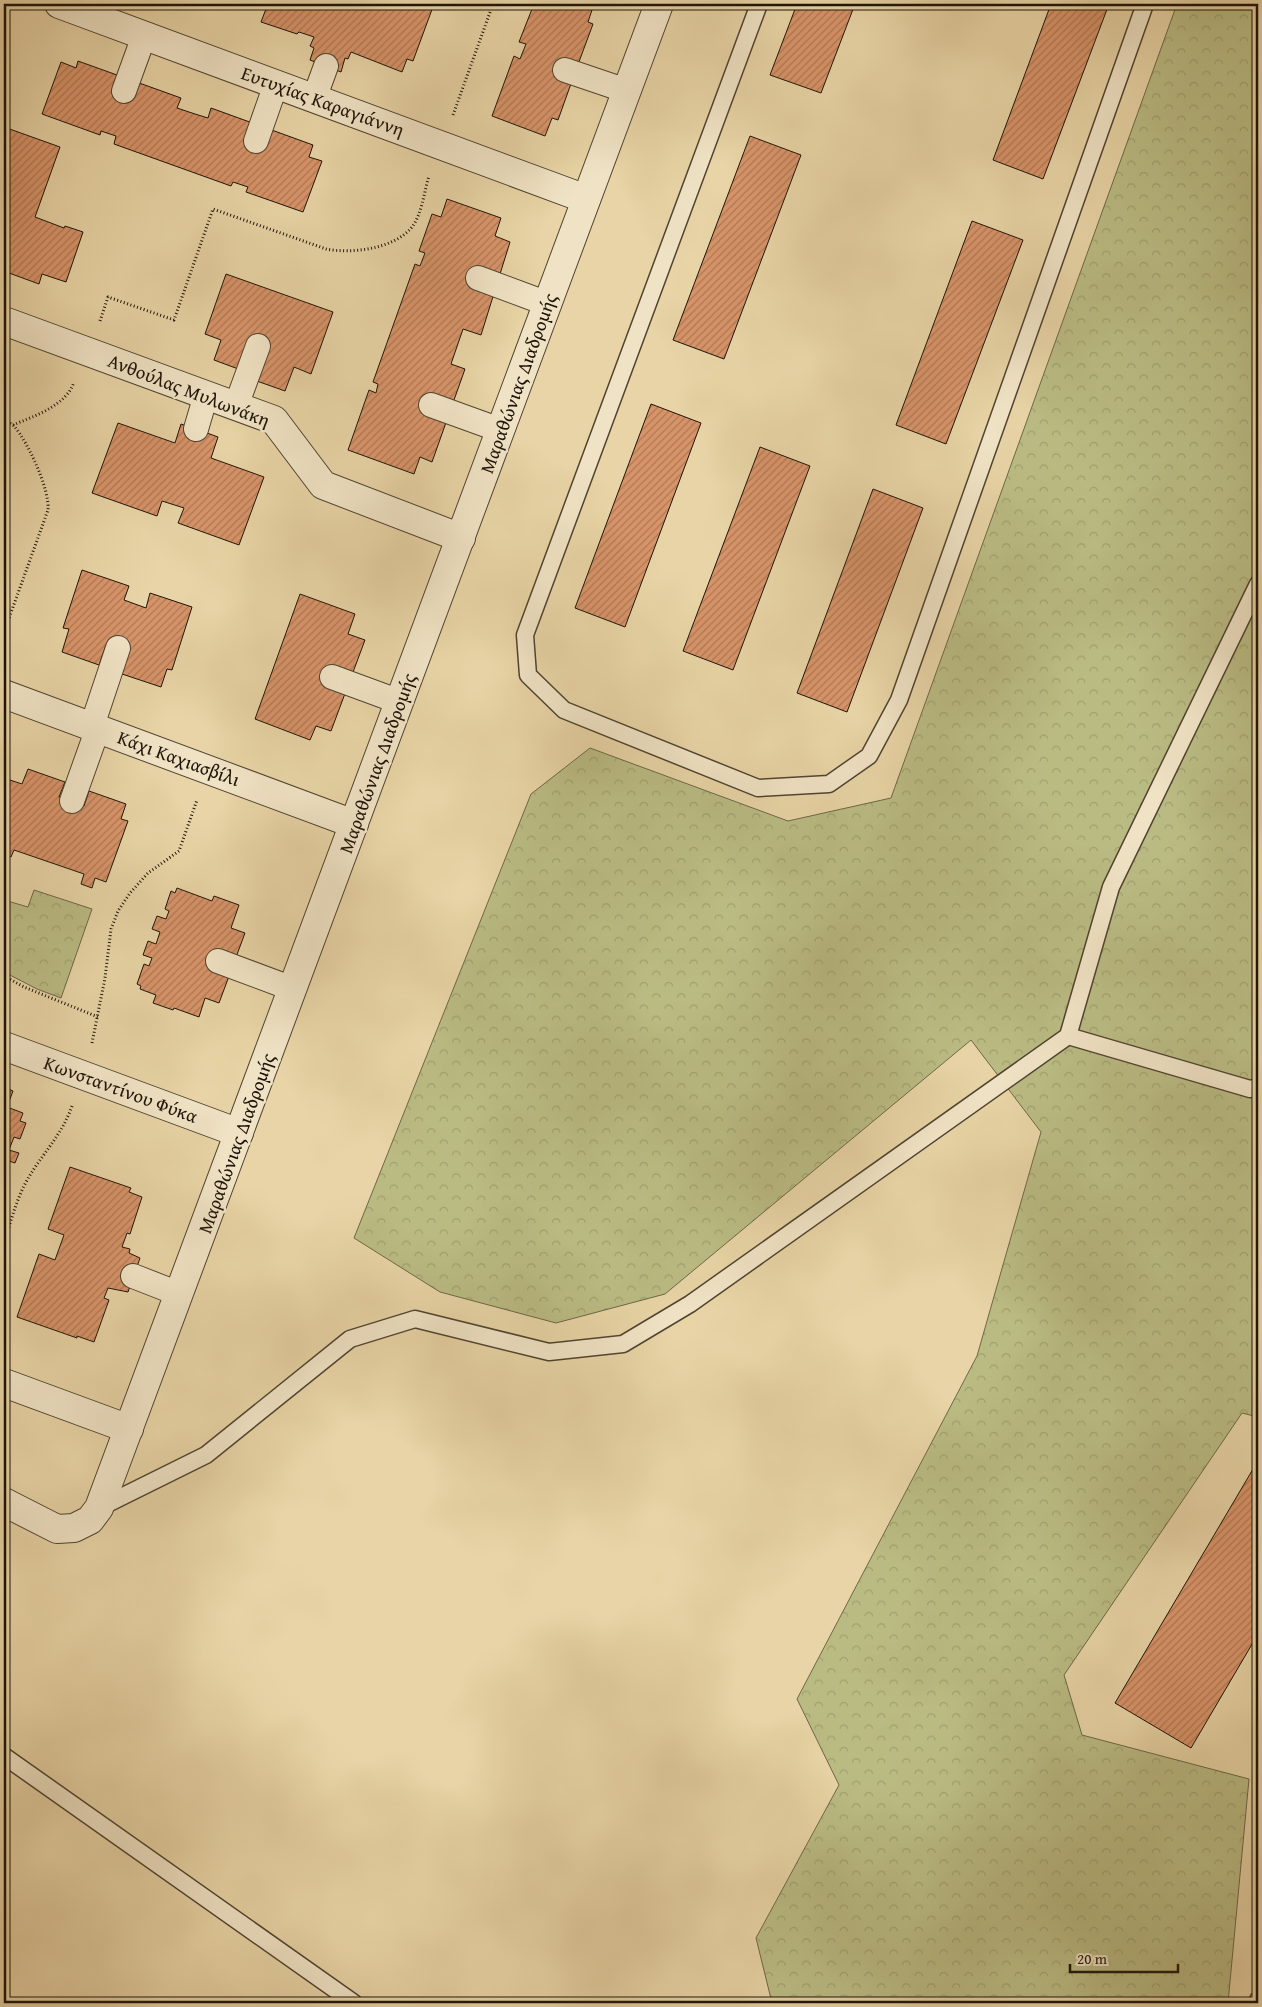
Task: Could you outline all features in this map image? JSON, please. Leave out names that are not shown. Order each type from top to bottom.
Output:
[{"type":"street","name":"Ευτυχίας Καραγιάννη","points":[[59,4],[586,200]]},
{"type":"street","name":"Μαραθώνιας Διαδρομής","points":[[94,1514],[129,1429],[659,4]]},
{"type":"street","points":[[124,91],[144,36]]},
{"type":"street","points":[[314,99],[326,66]]},
{"type":"street","points":[[565,70],[627,91]]},
{"type":"street","points":[[256,141],[276,84]]},
{"type":"street","points":[[478,278],[548,304]]},
{"type":"street","name":"Ανθούλας Μυλωνάκη","points":[[4,321],[274,420],[323,485],[461,538]]},
{"type":"street","points":[[236,406],[258,346]]},
{"type":"street","points":[[196,429],[206,395]]},
{"type":"street","points":[[431,404],[500,430]]},
{"type":"street","points":[[72,801],[118,648]]},
{"type":"street","points":[[332,677],[400,702]]},
{"type":"street","name":"Κάχι Καχιασβίλι","points":[[4,694],[354,824]]},
{"type":"street","points":[[218,960],[293,989]]},
{"type":"street","name":"Κωνσταντίνου Φύκα","points":[[4,1046],[239,1133]]},
{"type":"street","points":[[133,1276],[179,1294]]},
{"type":"street","points":[[4,1383],[129,1429]]},
{"type":"street","points":[[4,1502],[57,1529],[74,1528],[94,1514]]},
{"type":"lane","points":[[759,4],[525,635],[528,674],[564,710],[758,788],[829,784],[869,756],[899,700],[1145,4]]},
{"type":"lane","points":[[94,1514],[206,1455],[350,1339],[415,1319],[549,1352],[623,1344],[690,1304],[1068,1036],[1112,887],[1258,584]]},
{"type":"lane","points":[[1068,1036],[1250,1089],[1258,1087]]},
{"type":"lane","points":[[4,1756],[354,2003]]},
{"type":"path","points":[[13,425],[60,402],[73,386],[108,297],[174,320],[213,209],[336,251],[361,250],[377,246],[404,234],[417,217],[440,145],[493,4]]},
{"type":"path","points":[[4,420],[13,425],[42,477],[48,503],[4,632]]},
{"type":"path","points":[[4,1244],[22,1190],[31,1173],[61,1132],[70,1113],[98,1017],[106,978],[111,929],[118,911],[130,893],[148,873],[180,851],[207,769]]},
{"type":"path","points":[[4,976],[24,988],[98,1017]]},
{"type":"green space","points":[[1177,4],[1258,4],[1258,1417],[1242,1413],[1064,1675],[1082,1735],[1249,1779],[1228,2003],[772,2003],[756,1938],[839,1785],[797,1699],[977,1356],[1041,1132],[971,1040],[665,1294],[556,1323],[440,1292],[354,1238],[531,794],[590,748],[788,821],[891,798]]},
{"type":"green space","points":[[34,890],[92,909],[61,998],[37,989],[4,972],[4,900],[28,907]]},
{"type":"building","points":[[262,4],[434,4],[413,61],[407,59],[402,72],[351,52],[348,59],[345,58],[341,72],[310,60],[314,48],[310,46],[314,37],[299,32],[297,34],[261,22],[266,9],[261,7]]},
{"type":"building","points":[[534,4],[594,4],[588,22],[593,24],[558,120],[552,118],[545,136],[492,116],[514,56],[520,59],[526,44],[519,42]]},
{"type":"building","points":[[797,4],[855,4],[821,93],[770,75]]},
{"type":"building","points":[[1051,4],[1109,4],[1043,179],[993,160]]},
{"type":"building","points":[[78,61],[181,98],[177,108],[208,118],[211,108],[313,145],[309,157],[322,161],[303,212],[246,192],[248,187],[233,182],[231,186],[114,144],[116,136],[101,131],[100,135],[42,114],[61,62],[76,68]]},
{"type":"building","points":[[4,127],[60,147],[35,217],[64,228],[65,226],[83,232],[66,282],[42,274],[39,284],[9,273],[6,284],[4,283]]},
{"type":"building","points":[[750,136],[801,155],[724,359],[673,340]]},
{"type":"building","points":[[447,199],[501,218],[495,236],[510,242],[481,335],[463,329],[451,364],[465,369],[432,462],[420,457],[414,474],[348,450],[369,390],[376,393],[378,384],[373,382],[415,264],[420,266],[425,253],[419,251],[432,214],[441,217]]},
{"type":"building","points":[[972,221],[1023,240],[946,444],[896,425]]},
{"type":"building","points":[[226,274],[333,312],[311,374],[294,367],[285,391],[254,380],[241,370],[214,360],[221,340],[205,334]]},
{"type":"building","points":[[651,404],[701,423],[625,627],[575,608]]},
{"type":"building","points":[[118,423],[175,443],[181,424],[218,437],[211,458],[264,477],[239,545],[178,523],[184,508],[162,501],[157,516],[92,493]]},
{"type":"building","points":[[760,447],[810,466],[733,670],[683,651]]},
{"type":"building","points":[[873,489],[923,508],[847,712],[797,693]]},
{"type":"building","points":[[82,570],[129,586],[124,600],[146,608],[150,593],[192,607],[172,670],[167,669],[161,687],[122,674],[118,648],[106,645],[99,665],[62,652],[69,629],[63,628]]},
{"type":"building","points":[[300,594],[355,614],[348,634],[365,640],[331,731],[316,726],[310,740],[255,719]]},
{"type":"building","points":[[28,769],[65,782],[59,797],[84,806],[89,791],[126,804],[121,819],[128,821],[106,882],[95,878],[92,888],[81,884],[84,874],[14,850],[11,857],[4,854],[4,778],[22,784]]},
{"type":"building","points":[[177,888],[212,901],[214,896],[239,905],[231,928],[245,933],[219,1003],[205,998],[199,1017],[153,1003],[156,995],[140,989],[141,986],[137,984],[144,964],[149,966],[152,958],[143,955],[148,941],[156,944],[160,932],[152,929],[157,916],[166,919],[169,911],[165,909],[171,891],[175,893]]},
{"type":"building","points":[[4,1087],[13,1091],[7,1107],[23,1113],[20,1121],[26,1123],[20,1139],[14,1137],[9,1150],[19,1153],[15,1163],[6,1160],[4,1165]]},
{"type":"building","points":[[70,1167],[131,1188],[129,1192],[142,1197],[130,1234],[127,1233],[122,1247],[130,1249],[129,1253],[140,1258],[128,1292],[108,1288],[104,1298],[109,1300],[94,1342],[17,1317],[39,1254],[55,1260],[64,1235],[48,1229]]},
{"type":"building","points":[[1256,1464],[1258,1465],[1258,1634],[1191,1748],[1115,1703]]}]
